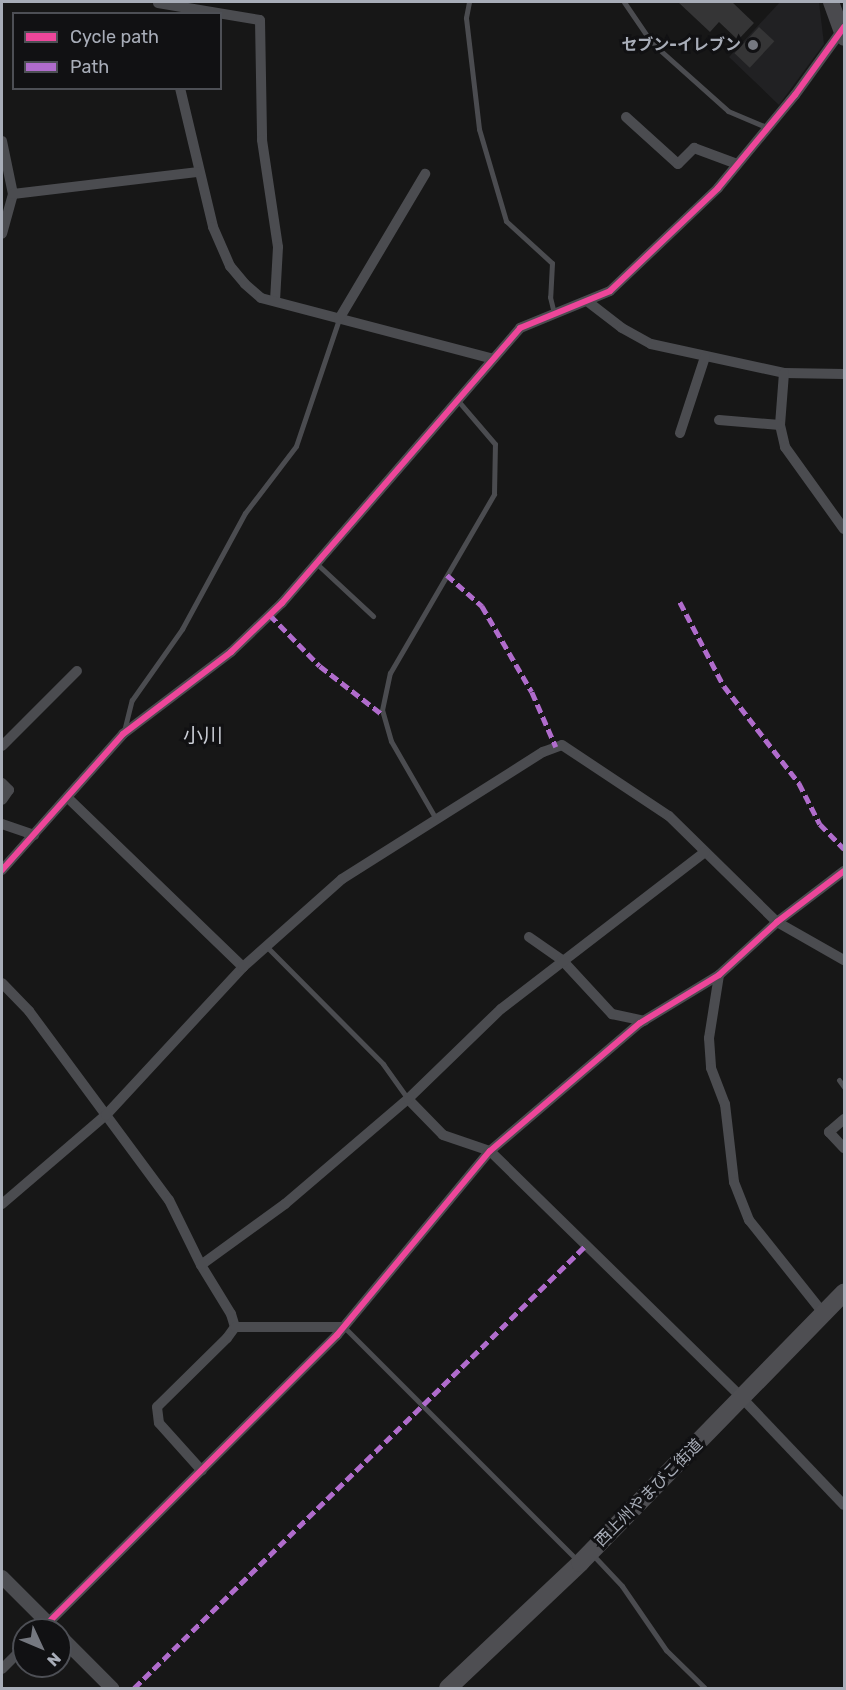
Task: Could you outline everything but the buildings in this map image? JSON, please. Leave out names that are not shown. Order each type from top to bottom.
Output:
[{"type":"highway","name":"西上州やまびこ街道","points":[[448,1689],[585,1558],[743,1399],[844,1292]]},
{"type":"main road","points":[[831,2],[844,32]]},
{"type":"street","points":[[159,6],[202,12]]},
{"type":"street","points":[[222,15],[260,20],[262,140],[278,247],[275,301]]},
{"type":"street","points":[[2,870],[69,799],[123,734],[231,652],[316,563],[459,402],[520,328],[610,291],[718,188],[844,32]]},
{"type":"street","points":[[180,90],[197,172],[213,227],[230,266],[261,297],[493,359]]},
{"type":"street","points":[[626,117],[678,164],[694,148],[737,164]]},
{"type":"street","points":[[2,141],[13,194],[2,234]]},
{"type":"street","points":[[13,194],[197,172]]},
{"type":"street","points":[[339,319],[425,174]]},
{"type":"street","points":[[587,301],[598,312],[651,344],[784,373],[844,374]]},
{"type":"street","points":[[680,433],[705,357]]},
{"type":"street","points":[[784,373],[780,425],[785,447],[794,463],[844,529]]},
{"type":"street","points":[[719,420],[780,425]]},
{"type":"street","points":[[2,746],[77,671]]},
{"type":"street","points":[[2,1204],[106,1115],[243,967],[342,879],[543,752],[562,745],[669,816],[777,922],[844,960]]},
{"type":"street","points":[[2,783],[9,790],[2,800]]},
{"type":"street","points":[[69,799],[243,967]]},
{"type":"street","points":[[2,824],[34,835]]},
{"type":"street","points":[[201,1265],[285,1204],[408,1099],[501,1009],[705,852]]},
{"type":"street","points":[[58,1618],[344,1327],[490,1151],[645,1021],[719,975],[777,922],[844,871]]},
{"type":"street","points":[[529,937],[562,960],[612,1014],[645,1021]]},
{"type":"street","points":[[719,975],[712,1002],[711,1068],[725,1104],[734,1182],[749,1220],[824,1314]]},
{"type":"street","points":[[2,983],[29,1011],[169,1200],[201,1265],[231,1314],[235,1327]]},
{"type":"street","points":[[408,1099],[443,1135],[490,1151],[743,1399],[844,1505]]},
{"type":"street","points":[[844,1119],[829,1132],[844,1148]]},
{"type":"street","points":[[202,1471],[159,1423],[157,1407],[235,1327],[344,1327]]},
{"type":"street","points":[[2,1577],[39,1618]]},
{"type":"street","points":[[72,1648],[112,1689]]},
{"type":"lane","points":[[469,2],[466,18],[479,129],[506,221],[552,263],[550,297],[554,313]]},
{"type":"lane","points":[[624,2],[652,43],[728,111],[766,127]]},
{"type":"lane","points":[[123,734],[132,700],[182,629],[245,513],[296,446],[339,319]]},
{"type":"lane","points":[[436,819],[391,741],[382,710],[390,673],[494,494],[495,444],[459,402]]},
{"type":"lane","points":[[316,563],[373,616]]},
{"type":"lane","points":[[267,947],[383,1064],[408,1099]]},
{"type":"lane","points":[[839,1080],[844,1087]]},
{"type":"lane","points":[[344,1327],[585,1558],[622,1586],[666,1650],[705,1689]]},
{"type":"shaded area","points":[[780,2],[819,2],[824,44],[779,105],[729,57]]},
{"type":"marked path","points":[[447,575],[482,606],[532,692],[556,747]]},
{"type":"marked path","points":[[680,602],[724,686],[799,783],[820,824],[844,849]]},
{"type":"marked path","points":[[270,615],[320,666],[383,715]]},
{"type":"marked path","points":[[134,1688],[586,1245]]},
{"type":"cycle path","points":[[2,870],[123,734],[231,652],[282,603],[520,328],[610,291],[718,188],[795,95],[844,27]]},
{"type":"cycle path","points":[[53,1618],[337,1335],[490,1151],[640,1023],[719,975],[777,922],[844,871]]},
{"type":"place","name":"セブン-イレブン","points":[[753,45]]},
{"type":"district","name":"小川","points":[[203,735]]}]
